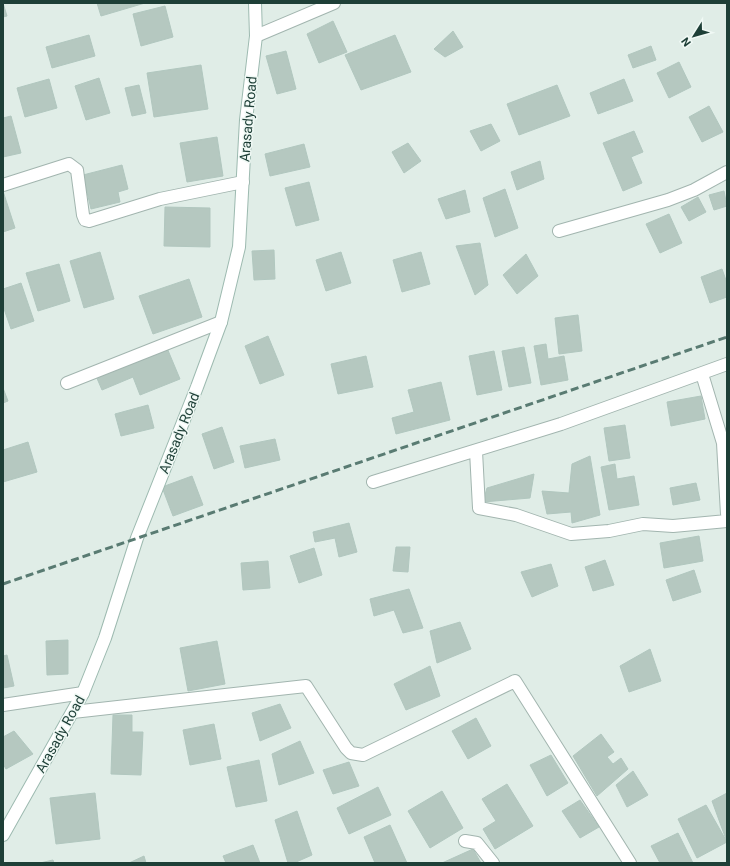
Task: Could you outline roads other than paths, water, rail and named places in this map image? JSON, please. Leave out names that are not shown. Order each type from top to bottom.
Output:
[{"type":"street","name":"Arasady Road","points":[[3,835],[83,693],[105,638],[137,538],[221,322],[239,247],[246,120],[256,36],[255,3]]},
{"type":"street","points":[[256,36],[334,3]]},
{"type":"street","points":[[3,184],[69,164],[78,170],[83,216],[85,220],[89,221],[160,200],[243,182]]},
{"type":"street","points":[[560,231],[668,200],[694,190],[727,172]]},
{"type":"street","points":[[67,382],[221,322]]},
{"type":"street","points":[[374,482],[561,424],[727,364]]},
{"type":"street","points":[[702,374],[723,443],[727,514]]},
{"type":"street","points":[[476,451],[479,508],[516,515],[571,534],[609,531],[643,524],[673,526],[727,521]]},
{"type":"street","points":[[73,712],[306,686],[346,748],[351,753],[363,755],[515,681],[630,863]]},
{"type":"street","points":[[3,705],[83,693]]},
{"type":"street","points":[[466,841],[477,843],[493,863]]},
{"type":"railway","points":[[3,584],[727,337]]}]
